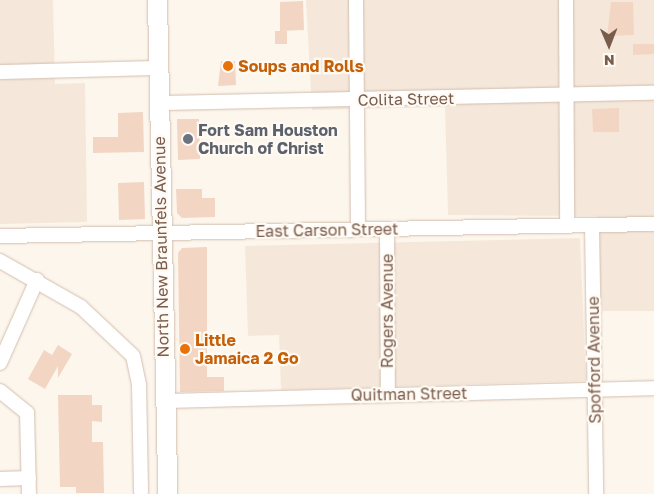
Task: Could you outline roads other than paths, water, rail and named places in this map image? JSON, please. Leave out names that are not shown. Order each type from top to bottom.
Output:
[{"type":"street","name":"North New Braunfels Avenue","points":[[157,0],[167,494]]},
{"type":"street","points":[[356,0],[358,229]]},
{"type":"street","points":[[566,0],[567,226]]},
{"type":"street","points":[[0,72],[158,68]]},
{"type":"street","name":"Colita Street","points":[[158,103],[654,93]]},
{"type":"street","name":"East Carson Street","points":[[0,236],[654,224]]},
{"type":"street","name":"Spofford Avenue","points":[[592,225],[596,494]]},
{"type":"street","name":"Rogers Avenue","points":[[387,229],[388,394]]},
{"type":"street","points":[[0,261],[37,280],[96,318],[133,356],[139,385],[141,492]]},
{"type":"street","points":[[0,363],[37,280]]},
{"type":"street","name":"Quitman Street","points":[[165,401],[654,388]]},
{"type":"street","points":[[0,392],[27,413],[29,494]]},
{"type":"street","points":[[0,479],[28,478]]},
{"type":"place","name":"Soups and Rolls","points":[[228,66]]},
{"type":"place","name":"Fort Sam Houston Church of Christ","points":[[188,139]]},
{"type":"place","name":"Little Jamaica 2 Go","points":[[185,349]]}]
